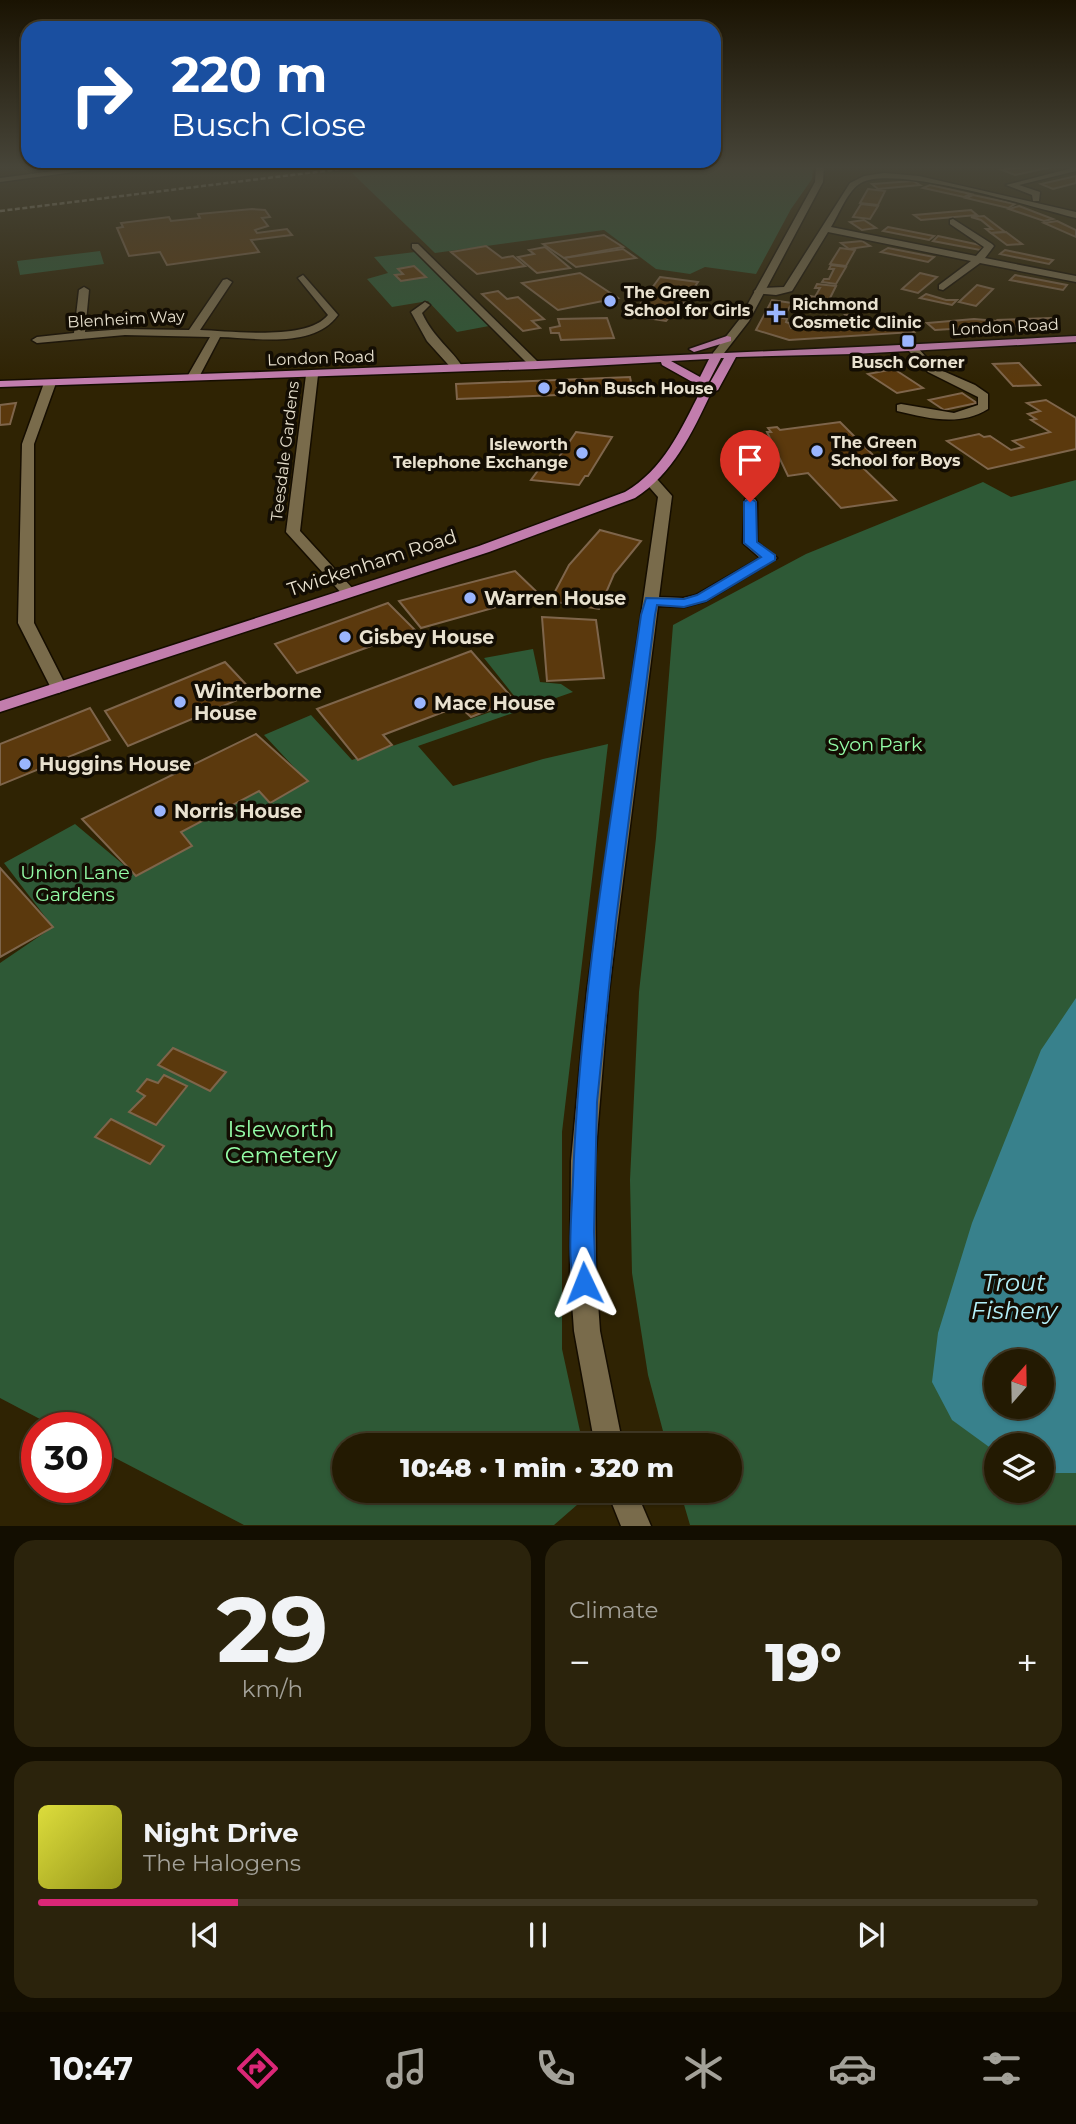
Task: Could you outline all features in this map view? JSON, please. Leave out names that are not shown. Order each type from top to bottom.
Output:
[{"type":"main road","points":[[663,360],[732,336]]},
{"type":"main road","name":"London Road","points":[[0,384],[837,355],[853,351],[1076,339]]},
{"type":"main road","name":"Twickenham Road","points":[[0,707],[349,593],[631,495],[651,481],[668,459],[705,387],[714,387],[723,358]]},
{"type":"main road","points":[[663,360],[705,387]]},
{"type":"street","points":[[732,336],[789,237]]},
{"type":"street","points":[[759,291],[776,292],[788,289],[823,237]]},
{"type":"street","points":[[869,237],[1076,279]]},
{"type":"street","points":[[943,287],[979,259],[989,246],[976,237]]},
{"type":"street","points":[[415,246],[536,366]]},
{"type":"street","name":"Blenheim Way","points":[[37,340],[79,335],[193,332],[284,335],[311,331],[327,323],[333,315],[303,278]]},
{"type":"street","points":[[193,332],[227,282]]},
{"type":"street","points":[[79,335],[84,290]]},
{"type":"street","points":[[425,305],[416,312],[424,330],[440,350],[453,358],[458,369]]},
{"type":"street","points":[[193,377],[217,333]]},
{"type":"street","points":[[723,358],[739,336],[732,336]]},
{"type":"street","points":[[901,408],[956,418],[975,414],[984,406],[984,396],[971,387],[932,370],[912,348]]},
{"type":"street","name":"Teesdale Gardens","points":[[312,374],[293,532],[349,593]]},
{"type":"street","points":[[50,383],[28,444],[26,623],[59,688]]},
{"type":"street","points":[[606,1433],[587,1333],[582,1232],[584,1127],[595,1015],[628,754],[665,496],[651,481]]},
{"type":"street","points":[[651,601],[684,603],[701,598],[770,558],[750,543],[750,502]]},
{"type":"street","points":[[626,1503],[636,1525]]},
{"type":"green space","points":[[419,237],[551,237],[435,253]]},
{"type":"green space","points":[[614,237],[776,237],[756,274],[705,267],[690,274],[656,269]]},
{"type":"green space","points":[[100,251],[104,264],[20,275],[17,261]]},
{"type":"green space","points":[[415,252],[489,326],[457,332],[428,301],[392,307],[367,279],[388,273],[374,257]]},
{"type":"green space","name":"Syon Park","points":[[1076,480],[1076,1525],[690,1525],[684,1503],[742,1503],[742,1433],[664,1433],[648,1375],[632,1273],[630,1180],[639,992],[656,838],[673,625],[806,554],[983,482],[1011,497]]},
{"type":"green space","name":"Isleworth Cemetery","points":[[533,649],[540,682],[561,684],[573,692],[418,746],[453,786],[543,759],[608,744],[562,1132],[562,1349],[580,1433],[332,1433],[332,1503],[579,1503],[554,1525],[244,1525],[112,1456],[112,1412],[27,1412],[0,1398],[0,963],[53,927],[4,863],[75,824],[137,876],[192,846],[181,832],[259,791],[270,803],[307,781],[264,735],[311,715],[352,760],[519,702],[484,658]]},
{"type":"water","name":"Trout Fishery","points":[[1076,998],[1076,1473],[1054,1473],[1054,1433],[984,1433],[984,1443],[952,1420],[932,1382],[938,1333],[972,1223],[1041,1050]]},
{"type":"building","points":[[121,237],[274,237],[251,240],[259,252],[167,265],[160,252],[129,256]]},
{"type":"building","points":[[608,237],[623,247],[564,258],[543,244]]},
{"type":"building","points":[[937,237],[944,237],[985,246],[980,250],[933,241]]},
{"type":"building","points":[[997,237],[1013,237],[1022,244],[1007,245]]},
{"type":"building","points":[[862,241],[870,246],[849,249],[841,243]]},
{"type":"building","points":[[486,246],[502,258],[513,256],[525,266],[477,274],[451,252]]},
{"type":"building","points":[[545,247],[570,268],[537,273],[518,257],[534,254],[529,250]]},
{"type":"building","points":[[840,248],[855,250],[846,266],[830,264]]},
{"type":"building","points":[[888,248],[934,257],[928,262],[881,252]]},
{"type":"building","points":[[623,249],[636,258],[576,267],[564,258]]},
{"type":"building","points":[[1005,250],[1053,260],[1049,264],[1000,254]]},
{"type":"building","points":[[831,265],[846,267],[836,284],[822,282],[829,279],[834,269],[829,269]]},
{"type":"building","points":[[414,266],[426,277],[401,281],[395,275],[403,274],[398,269]]},
{"type":"building","points":[[580,273],[618,298],[558,310],[522,283]]},
{"type":"building","points":[[920,273],[937,277],[918,293],[902,289]]},
{"type":"building","points":[[1015,275],[1067,285],[1063,290],[1010,280]]},
{"type":"building","points":[[660,277],[698,282],[676,313],[666,321],[640,317],[642,312],[635,311]]},
{"type":"building","points":[[817,284],[836,286],[827,304],[808,300],[810,296],[815,297],[820,288],[815,288]]},
{"type":"building","points":[[977,285],[993,289],[976,306],[959,302]]},
{"type":"building","points":[[498,291],[507,299],[518,297],[544,319],[532,321],[540,328],[523,331],[482,294]]},
{"type":"building","points":[[926,294],[957,300],[952,305],[920,298]]},
{"type":"building","points":[[772,300],[792,303],[783,318],[787,319],[786,322],[791,328],[812,323],[817,328],[815,324],[821,324],[818,319],[826,316],[832,325],[852,326],[845,315],[859,315],[867,322],[876,320],[881,324],[888,324],[881,316],[887,316],[905,324],[914,332],[789,340],[756,330]]},
{"type":"building","points":[[607,318],[614,338],[561,340],[559,333],[551,333],[550,328],[560,326],[558,319]]},
{"type":"building","points":[[1051,318],[1058,324],[1004,327],[998,320]]},
{"type":"building","points":[[974,319],[997,321],[1002,326],[935,330],[927,323]]},
{"type":"building","points":[[1019,363],[1040,385],[1013,386],[993,364]]},
{"type":"building","points":[[894,369],[923,388],[897,393],[868,374]]},
{"type":"building","name":"John Busch House","points":[[630,377],[633,392],[457,399],[456,384]]},
{"type":"building","points":[[962,393],[977,403],[944,410],[929,400]]},
{"type":"building","points":[[1046,400],[1076,418],[1076,449],[988,469],[947,441],[979,434],[990,436],[1011,450],[1023,447],[1013,441],[1050,432],[1031,420],[1036,419],[1028,414],[1040,411],[1027,403]]},
{"type":"building","points":[[16,403],[10,424],[0,425],[0,405]]},
{"type":"building","points":[[840,422],[878,460],[858,463],[896,500],[841,508],[808,473],[788,476],[767,432],[771,432],[768,428],[777,427],[780,430]]},
{"type":"building","name":"Isleworth Telephone Exchange","points":[[576,432],[612,437],[588,476],[585,476],[579,485],[531,480],[539,469],[550,470]]},
{"type":"building","points":[[600,530],[641,541],[614,574],[599,609],[550,601],[569,565]]},
{"type":"building","name":"Warren House","points":[[515,571],[540,595],[421,628],[399,601]]},
{"type":"building","name":"Gisbey House","points":[[388,603],[415,630],[297,673],[275,644]]},
{"type":"building","points":[[542,617],[596,620],[604,678],[547,681]]},
{"type":"building","name":"Mace House","points":[[471,651],[514,700],[471,717],[459,706],[383,735],[392,745],[358,760],[317,709]]},
{"type":"building","name":"Winterborne House","points":[[225,662],[254,693],[128,746],[105,711]]},
{"type":"building","name":"Huggins House","points":[[90,708],[110,740],[0,785],[0,744]]},
{"type":"building","name":"Norris House","points":[[256,734],[308,781],[270,803],[259,791],[181,832],[192,846],[136,876],[82,819]]},
{"type":"building","points":[[0,868],[53,927],[0,957]]},
{"type":"building","points":[[173,1048],[226,1072],[210,1091],[158,1065]]},
{"type":"building","points":[[164,1075],[187,1086],[156,1125],[129,1112],[145,1096],[137,1091],[147,1079],[158,1083]]},
{"type":"building","points":[[111,1119],[164,1146],[150,1164],[95,1137]]},
{"type":"place","name":"The Green School for Girls","points":[[610,301]]},
{"type":"place","name":"Richmond Cosmetic Clinic","points":[[776,313]]},
{"type":"place","name":"Busch Corner","points":[[908,341]]},
{"type":"place","name":"John Busch House","points":[[544,388]]},
{"type":"place","name":"The Green School for Boys","points":[[817,451]]},
{"type":"place","name":"Isleworth Telephone Exchange","points":[[582,453]]},
{"type":"place","name":"Warren House","points":[[470,598]]},
{"type":"place","name":"Gisbey House","points":[[345,637]]},
{"type":"place","name":"Winterborne House","points":[[180,702]]},
{"type":"place","name":"Mace House","points":[[420,703]]},
{"type":"place","name":"Huggins House","points":[[25,764]]},
{"type":"place","name":"Norris House","points":[[160,811]]},
{"type":"route","points":[[584,1283],[582,1232],[586,1102],[628,754],[648,615],[651,601],[684,603],[701,598],[770,558],[750,543],[750,502]]},
{"type":"park label","name":"Union Lane Gardens","points":[[75,883]]}]
